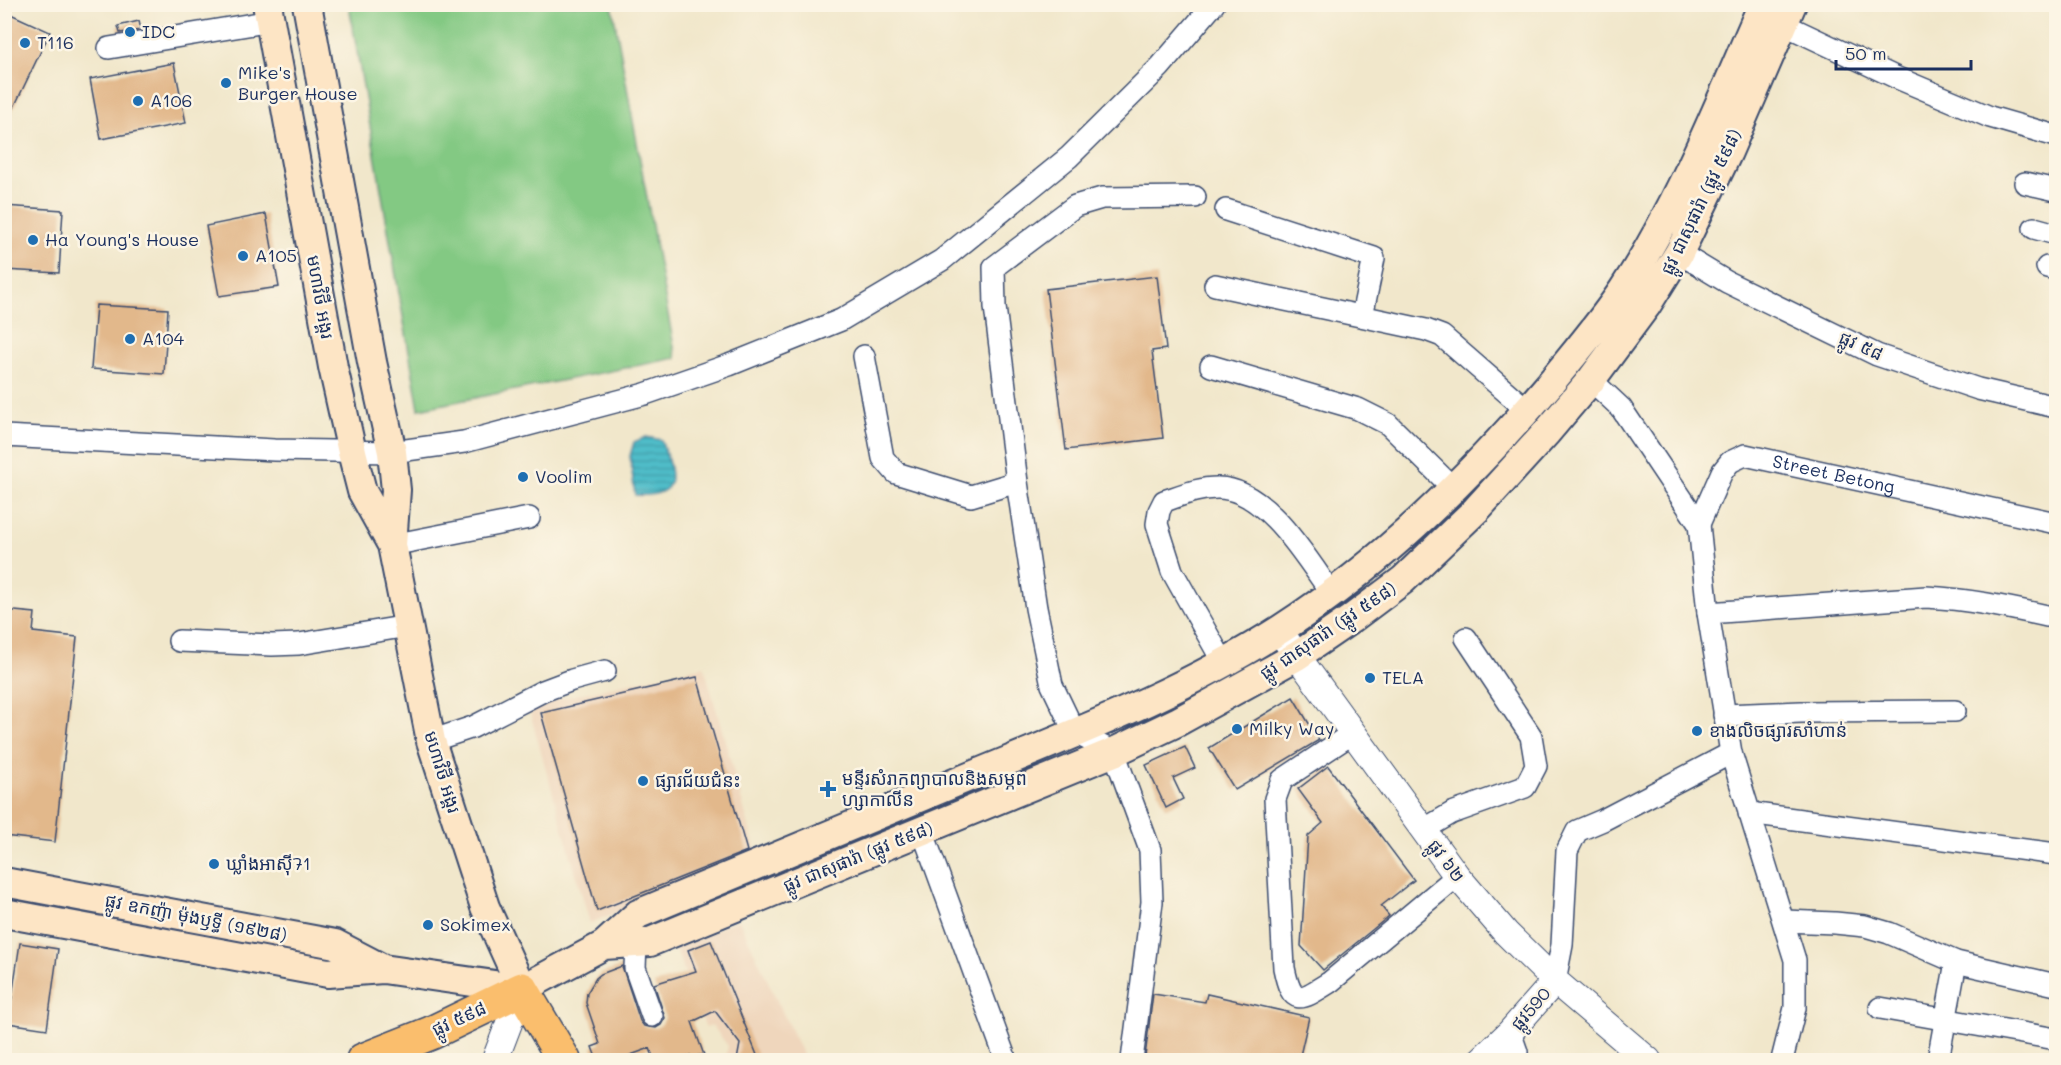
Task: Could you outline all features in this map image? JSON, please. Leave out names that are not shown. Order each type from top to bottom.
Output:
[{"type":"main road","name":"មហាវិថី អង្គរ","points":[[307,4],[372,362],[392,452],[396,490],[392,546],[431,741],[485,907],[522,989]]},
{"type":"main road","name":"ផ្លូវ ជាសុផារ៉ា (ផ្លូវ ៥៩៨)","points":[[522,989],[604,945],[638,914],[1075,733],[1168,691],[1279,630],[1332,594],[1381,556],[1454,489],[1527,410],[1577,351],[1622,292],[1654,241],[1703,140],[1763,4]]},
{"type":"main road","name":"មហាវិថី អង្គរ","points":[[269,13],[333,367],[352,452],[362,492],[392,546]]},
{"type":"main road","name":"ផ្លូវ ជាសុផារ៉ា (ផ្លូវ ៥៩៨)","points":[[604,945],[650,942],[1113,752],[1197,711],[1297,656],[1403,580],[1476,510],[1547,432],[1591,380],[1646,306],[1679,254],[1728,152],[1788,14]]},
{"type":"main road","name":"ផ្លូវ ឧកញ៉ា ម៉ុងឫទ្ធី (១៩២៨)","points":[[4,882],[335,944],[382,969]]},
{"type":"main road","name":"ផ្លូវ ឧកញ៉ា ម៉ុងឫទ្ធី (១៩២៨)","points":[[4,913],[328,973],[382,969],[522,989]]},
{"type":"main road","name":"ផ្លូវ ៥៩៨","points":[[363,1060],[431,1033],[522,989]]},
{"type":"main road","points":[[522,989],[564,1060]]},
{"type":"street","points":[[4,436],[392,452],[464,442],[645,394],[729,365],[841,320],[942,260],[1069,158],[1160,67],[1214,4]]},
{"type":"street","points":[[110,48],[269,13]]},
{"type":"street","points":[[1788,14],[1895,77],[1990,117],[2056,136]]},
{"type":"street","points":[[2025,183],[2056,190]]},
{"type":"street","points":[[1132,1060],[1152,902],[1150,850],[1113,752],[1075,733],[1052,685],[1036,608],[1017,482],[995,307],[994,267],[1075,206],[1102,198],[1195,198]]},
{"type":"street","points":[[1226,210],[1374,258],[1362,316]]},
{"type":"street","points":[[2034,228],[2056,234]]},
{"type":"street","name":"ផ្លូវ ៥៨","points":[[1679,254],[1727,282],[1877,355],[1978,389],[2056,407]]},
{"type":"street","points":[[1215,285],[1426,330],[1442,336],[1527,410]]},
{"type":"street","points":[[864,356],[884,458],[896,473],[971,496],[1017,482]]},
{"type":"street","points":[[1211,366],[1358,409],[1388,424],[1454,489]]},
{"type":"street","points":[[1591,380],[1621,408],[1699,524],[1708,613],[1731,753],[1795,960],[1795,1008],[1782,1060]]},
{"type":"street","name":"Street Betong","points":[[1699,524],[1722,472],[1730,462],[1745,455],[2056,523]]},
{"type":"street","points":[[1223,662],[1172,571],[1157,524],[1159,511],[1164,501],[1194,490],[1219,488],[1237,491],[1254,500],[1284,530],[1332,594]]},
{"type":"street","points":[[392,546],[529,518]]},
{"type":"street","points":[[1708,613],[1926,597],[1994,604],[2047,616]]},
{"type":"street","points":[[179,641],[298,644],[408,626]]},
{"type":"street","name":"ផ្លូវ ៦២","points":[[1279,630],[1457,876],[1506,933],[1555,981],[1648,1060]]},
{"type":"street","points":[[1424,830],[1452,813],[1525,787],[1536,766],[1531,736],[1466,638]]},
{"type":"street","points":[[431,741],[473,728],[543,691],[605,671]]},
{"type":"street","points":[[1724,715],[1801,711],[1955,711]]},
{"type":"street","points":[[1353,733],[1282,780],[1275,800],[1284,968],[1288,988],[1295,995],[1302,997],[1308,996],[1330,982],[1457,876]]},
{"type":"street","points":[[1555,981],[1562,945],[1567,851],[1577,831],[1603,820],[1731,753]]},
{"type":"street","points":[[1749,813],[2056,854]]},
{"type":"street","points":[[922,830],[1006,1060]]},
{"type":"street","points":[[1784,921],[1835,922],[1865,926],[1889,933],[1956,962],[2056,985]]},
{"type":"street","points":[[636,943],[635,968],[652,1016]]},
{"type":"street","points":[[1938,1060],[1956,962]]},
{"type":"street","name":"ផ្លូវ590","points":[[1481,1060],[1510,1032],[1555,981]]},
{"type":"street","points":[[495,1060],[522,989]]},
{"type":"street","points":[[1880,1008],[2056,1040]]},
{"type":"street","points":[[1510,1032],[1517,1053],[1515,1060]]},
{"type":"shaded area","name":"ផ្សារជ័យជំនះ","points":[[704,666],[757,855],[590,923],[528,706]]},
{"type":"shaded area","points":[[739,920],[805,1060],[725,1060],[728,1046],[712,1025],[706,1028],[674,944]]},
{"type":"green space","points":[[349,5],[612,5],[676,358],[419,409]]},
{"type":"water","points":[[646,437],[661,440],[669,463],[671,481],[661,492],[635,495],[630,456],[634,442]]},
{"type":"building","name":"T116","points":[[4,11],[50,32],[4,128]]},
{"type":"building","points":[[139,21],[141,30],[120,33],[118,26]]},
{"type":"building","name":"A106","points":[[174,63],[186,123],[101,139],[90,79]]},
{"type":"building","name":"Ha Young's House","points":[[4,206],[63,210],[59,273],[4,270]]},
{"type":"building","name":"A105","points":[[266,214],[279,287],[219,296],[206,226]]},
{"type":"building","points":[[1157,276],[1166,349],[1152,351],[1163,438],[1066,450],[1046,289]]},
{"type":"building","name":"A104","points":[[96,305],[168,309],[164,374],[91,369]]},
{"type":"building","points":[[4,610],[35,613],[33,632],[77,637],[55,842],[4,836]]},
{"type":"building","name":"ផ្សារជ័យជំនះ","points":[[697,677],[747,851],[597,911],[541,713]]},
{"type":"building","points":[[1293,697],[1319,740],[1235,790],[1209,748]]},
{"type":"building","points":[[1185,747],[1195,768],[1173,778],[1183,799],[1166,808],[1146,765]]},
{"type":"building","points":[[1328,766],[1414,880],[1381,906],[1389,916],[1323,970],[1301,946],[1308,836],[1323,823],[1298,789]]},
{"type":"building","points":[[711,941],[759,1060],[737,1060],[740,1044],[715,1011],[692,1022],[704,1055],[654,1060],[650,1048],[617,1060],[597,1060],[592,1047],[600,1044],[586,1003],[587,993],[596,978],[622,966],[640,1021],[644,1026],[656,1028],[665,1018],[654,984],[696,971],[688,950]]},
{"type":"building","points":[[20,943],[58,949],[47,1029],[8,1023]]},
{"type":"building","points":[[1153,994],[1205,1002],[1207,994],[1309,1017],[1299,1060],[1171,1060],[1145,1057]]},
{"type":"place","name":"IDC","points":[[130,32]]},
{"type":"place","name":"T116","points":[[25,43]]},
{"type":"place","name":"Mike's Burger House","points":[[226,83]]},
{"type":"place","name":"A106","points":[[138,101]]},
{"type":"place","name":"Ha Young's House","points":[[33,240]]},
{"type":"place","name":"A105","points":[[243,256]]},
{"type":"place","name":"A104","points":[[130,339]]},
{"type":"place","name":"Voolim","points":[[523,477]]},
{"type":"place","name":"TELA","points":[[1370,678]]},
{"type":"place","name":"Milky Way","points":[[1237,729]]},
{"type":"place","name":"ខាងលិចផ្សារសាំហាន់","points":[[1697,731]]},
{"type":"place","name":"ផ្សារជ័យជំនះ","points":[[643,781]]},
{"type":"place","name":"មន្ទីរសំរាកព្យាបាលនិងសម្ភព ហ្សាកាលីន","points":[[828,789]]},
{"type":"place","name":"ឃ្លាំងអាសុី71","points":[[214,864]]},
{"type":"place","name":"Sokimex","points":[[428,925]]}]
